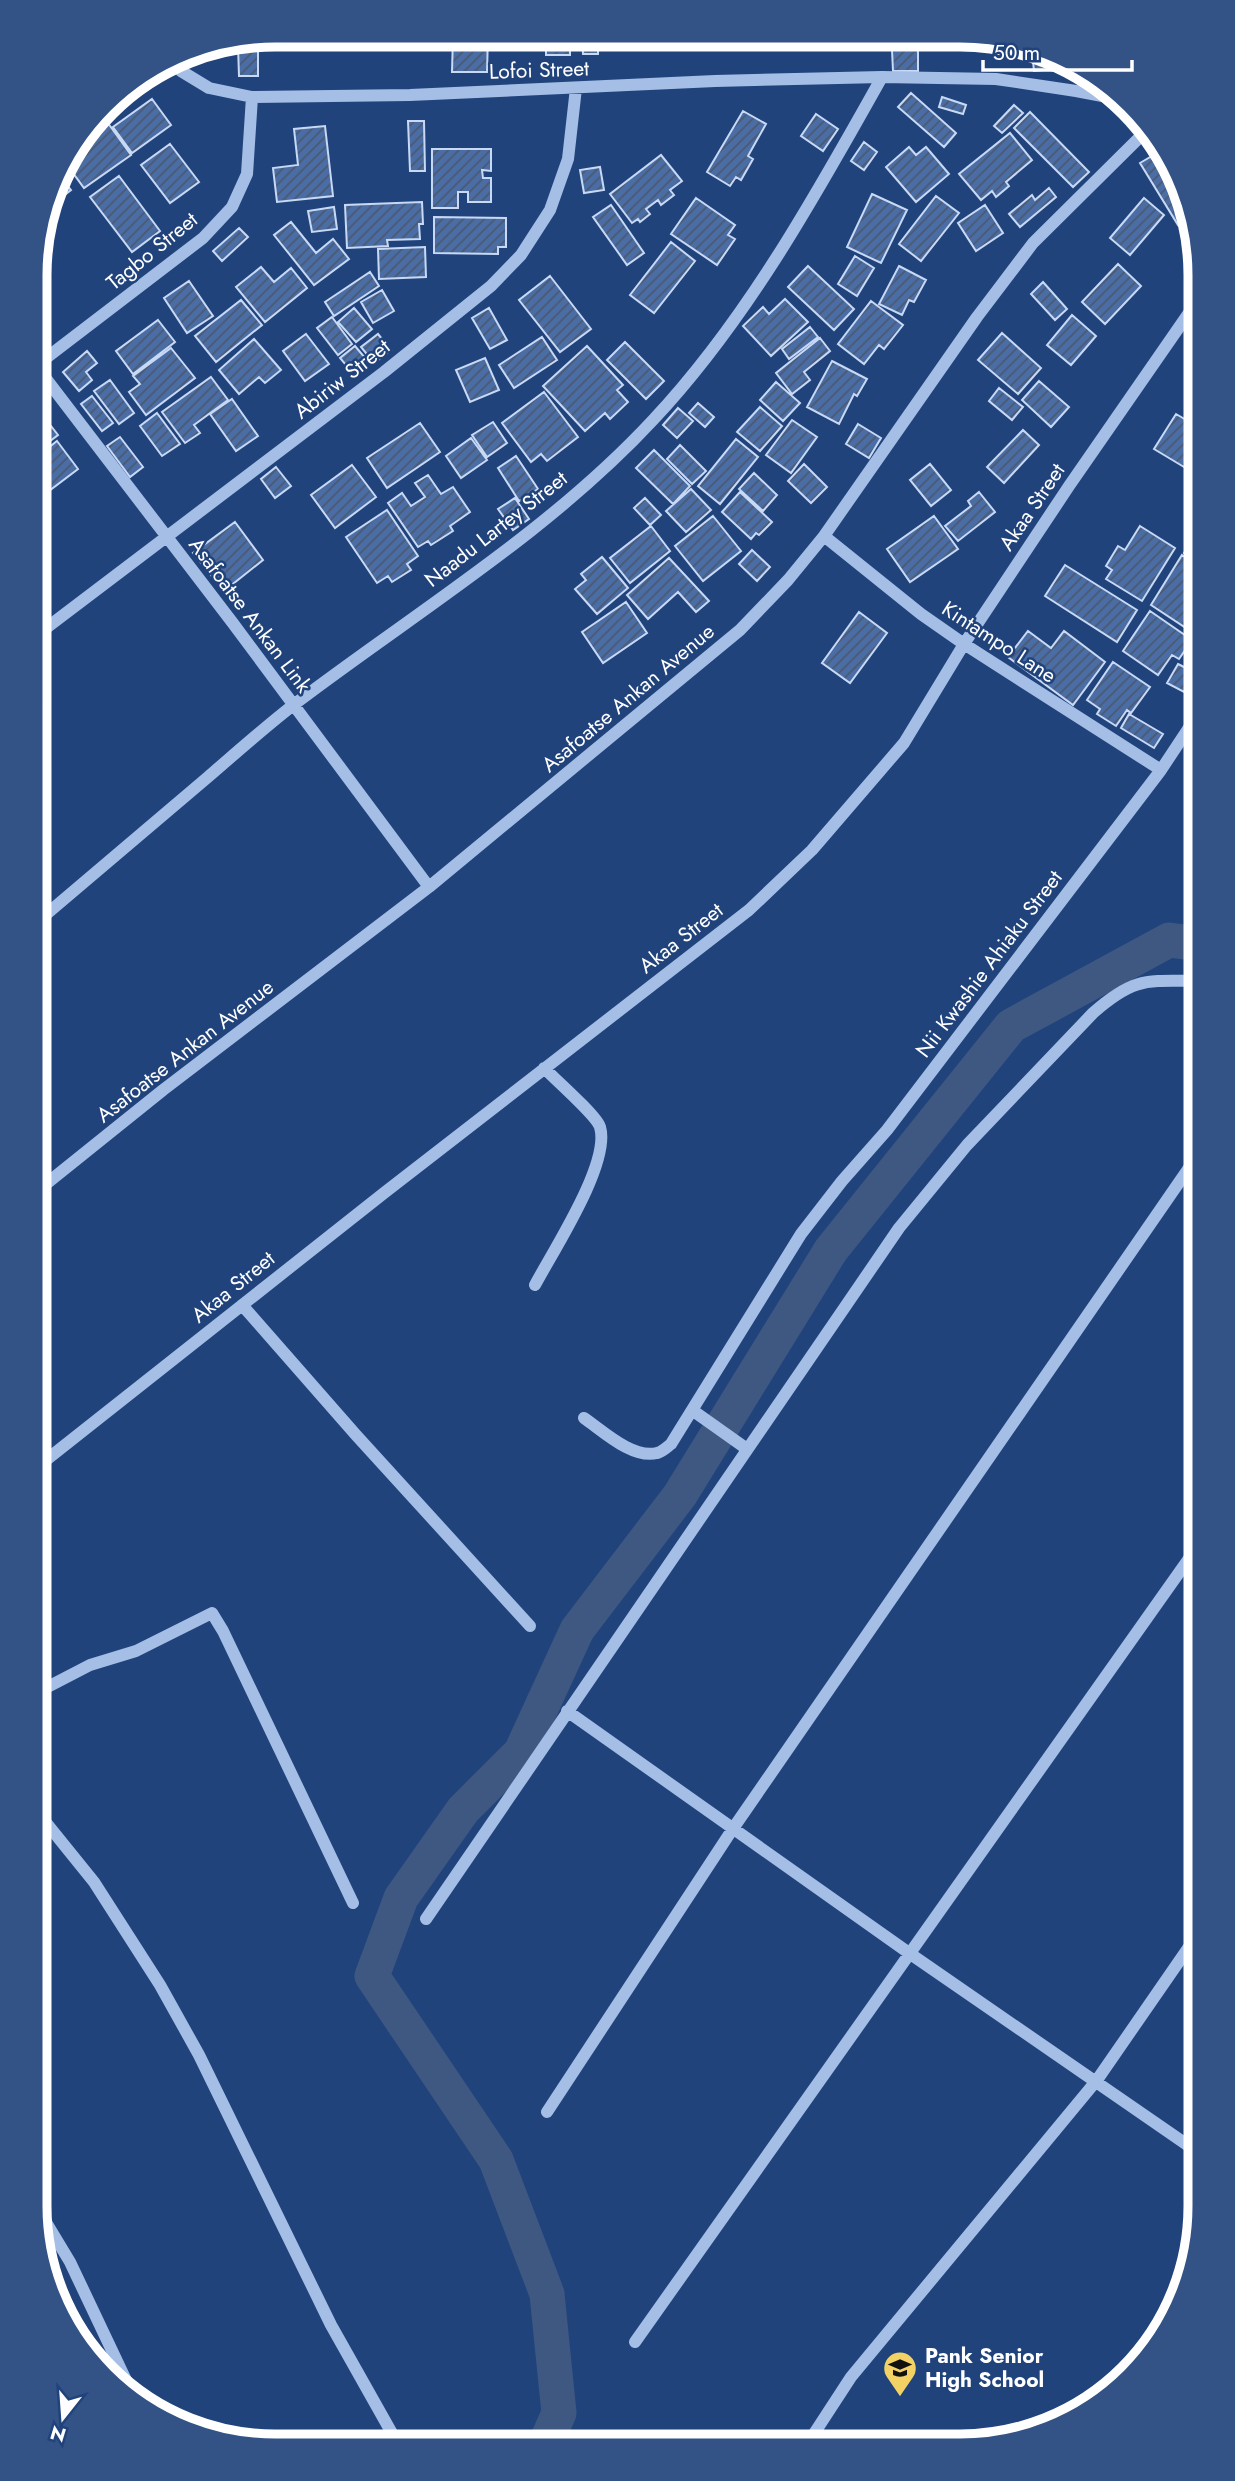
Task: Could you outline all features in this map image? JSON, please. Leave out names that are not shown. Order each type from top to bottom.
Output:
[{"type":"street","name":"Lofoi Street","points":[[179,69],[209,88],[253,97],[410,95],[882,77],[996,79],[1098,95]]},
{"type":"street","name":"Naadu Lartey Street","points":[[48,913],[293,705],[529,532],[599,473],[654,420],[713,348],[750,296],[830,169],[882,77]]},
{"type":"street","name":"Abiriw Street","points":[[48,627],[384,372],[491,286],[521,255],[550,210],[568,159],[576,88]]},
{"type":"street","name":"Tagbo Street","points":[[48,358],[203,238],[232,206],[247,174],[253,97]]},
{"type":"street","name":"Asafoatse Ankan Avenue","points":[[48,1183],[174,1082],[429,887],[740,630],[824,536],[977,317],[1033,243],[1140,137]]},
{"type":"street","name":"Akaa Street","points":[[47,1459],[242,1304],[749,910],[812,849],[904,743],[964,644],[1188,314]]},
{"type":"street","name":"Asafoatse Ankan Link","points":[[48,380],[429,887]]},
{"type":"street","name":"Kintampo Lane","points":[[824,536],[921,614],[964,644],[1161,770]]},
{"type":"street","name":"Nii Kwashie Ahiaku Street","points":[[584,1418],[642,1454],[659,1453],[671,1444],[801,1234],[842,1181],[887,1130],[1161,770],[1188,730]]},
{"type":"street","points":[[426,1919],[899,1228],[967,1145],[1114,994],[1132,985],[1150,981],[1188,981]]},
{"type":"street","points":[[535,1285],[592,1179],[602,1139],[600,1124],[544,1068]]},
{"type":"street","points":[[547,2112],[732,1829],[1188,1170]]},
{"type":"street","points":[[242,1304],[356,1435],[530,1626]]},
{"type":"street","points":[[692,1409],[747,1449]]},
{"type":"street","points":[[635,2342],[1187,1561]]},
{"type":"street","points":[[47,1687],[90,1665],[136,1651],[212,1613],[353,1903]]},
{"type":"street","points":[[567,1712],[909,1953],[1187,2144]]},
{"type":"street","points":[[47,1824],[94,1882],[160,1985],[199,2055],[331,2325],[392,2434]]},
{"type":"street","points":[[814,2434],[852,2377],[1097,2080],[1187,1948]]},
{"type":"street","points":[[48,2226],[70,2262],[124,2376]]},
{"type":"building","points":[[302,47],[366,47],[366,49]]},
{"type":"building","points":[[453,47],[488,47],[487,72],[452,72]]},
{"type":"building","points":[[546,47],[570,47],[570,55],[546,55]]},
{"type":"building","points":[[583,47],[598,47],[598,54],[583,54]]},
{"type":"building","points":[[258,48],[258,76],[239,76],[238,51]]},
{"type":"building","points":[[892,50],[918,50],[918,71],[893,71]]},
{"type":"building","points":[[1033,59],[1056,69],[1034,71]]},
{"type":"building","points":[[911,93],[956,133],[944,147],[898,107]]},
{"type":"building","points":[[942,97],[966,105],[963,114],[939,107]]},
{"type":"building","points":[[152,99],[171,125],[132,153],[113,127]]},
{"type":"building","points":[[1014,105],[1023,113],[1002,133],[994,126]]},
{"type":"building","points":[[743,111],[766,124],[748,156],[753,159],[741,180],[736,177],[730,186],[707,172]]},
{"type":"building","points":[[1030,112],[1089,172],[1073,187],[1014,128]]},
{"type":"building","points":[[816,114],[838,129],[823,151],[801,136]]},
{"type":"building","points":[[408,121],[424,121],[425,171],[410,171]]},
{"type":"building","points":[[107,122],[131,155],[84,188],[72,172],[94,136]]},
{"type":"building","points":[[325,126],[333,196],[277,202],[273,168],[298,165],[294,129]]},
{"type":"building","points":[[1010,133],[1032,160],[1006,182],[1009,186],[996,197],[992,191],[981,200],[959,174]]},
{"type":"building","points":[[864,142],[877,152],[864,170],[851,161]]},
{"type":"building","points":[[170,144],[199,182],[170,203],[141,165]]},
{"type":"building","points":[[909,147],[916,155],[926,147],[949,174],[916,202],[886,167]]},
{"type":"building","points":[[432,149],[491,149],[491,171],[482,170],[483,178],[491,178],[491,202],[468,202],[468,192],[458,192],[458,208],[432,208]]},
{"type":"building","points":[[661,155],[682,181],[670,190],[674,195],[661,205],[658,200],[646,209],[650,214],[640,222],[638,219],[632,223],[610,194]]},
{"type":"building","points":[[1153,155],[1176,202],[1181,223],[1178,225],[1140,163]]},
{"type":"building","points":[[600,167],[604,190],[584,193],[580,170]]},
{"type":"building","points":[[119,176],[160,231],[132,252],[90,197]]},
{"type":"building","points":[[67,184],[71,190],[62,197]]},
{"type":"building","points":[[1049,188],[1056,197],[1020,227],[1009,214],[1032,195],[1035,200]]},
{"type":"building","points":[[872,194],[907,210],[881,263],[847,247]]},
{"type":"building","points":[[936,196],[959,213],[921,261],[899,244]]},
{"type":"building","points":[[696,198],[735,225],[728,235],[735,239],[717,265],[671,234]]},
{"type":"building","points":[[1144,198],[1164,215],[1130,255],[1110,238]]},
{"type":"building","points":[[422,202],[423,224],[419,224],[420,239],[387,240],[388,246],[347,248],[345,205]]},
{"type":"building","points":[[611,205],[644,253],[627,265],[593,217]]},
{"type":"building","points":[[985,205],[1003,233],[976,251],[958,223]]},
{"type":"building","points":[[334,207],[337,229],[312,232],[308,211]]},
{"type":"building","points":[[434,217],[506,218],[506,247],[498,247],[498,254],[434,253]]},
{"type":"building","points":[[291,222],[316,253],[333,239],[349,259],[314,285],[274,235]]},
{"type":"building","points":[[239,228],[248,237],[222,261],[213,251]]},
{"type":"building","points":[[671,242],[695,261],[654,313],[630,295]]},
{"type":"building","points":[[425,247],[426,277],[379,279],[378,249]]},
{"type":"building","points":[[855,256],[874,268],[857,296],[838,284]]},
{"type":"building","points":[[1118,264],[1141,286],[1105,324],[1082,302]]},
{"type":"building","points":[[808,266],[854,309],[834,330],[788,287]]},
{"type":"building","points":[[899,266],[926,280],[914,302],[909,300],[902,315],[879,304]]},
{"type":"building","points":[[261,267],[274,282],[291,268],[307,288],[265,322],[236,287]]},
{"type":"building","points":[[370,272],[379,286],[334,316],[325,302]]},
{"type":"building","points":[[550,276],[591,329],[560,352],[519,300]]},
{"type":"building","points":[[189,281],[213,316],[187,333],[164,298]]},
{"type":"building","points":[[1043,282],[1067,309],[1055,320],[1031,294]]},
{"type":"building","points":[[382,290],[394,311],[373,323],[361,302]]},
{"type":"building","points":[[785,299],[808,322],[771,356],[743,326],[763,307],[769,314]]},
{"type":"building","points":[[241,300],[262,325],[216,362],[195,336]]},
{"type":"building","points":[[871,301],[903,325],[884,349],[879,345],[864,364],[838,344]]},
{"type":"building","points":[[354,308],[372,329],[356,342],[338,322]]},
{"type":"building","points":[[489,308],[507,340],[490,349],[472,318]]},
{"type":"building","points":[[1072,315],[1096,336],[1071,365],[1047,345]]},
{"type":"building","points":[[332,317],[352,344],[338,355],[317,328]]},
{"type":"building","points":[[158,320],[175,342],[133,374],[116,351]]},
{"type":"building","points":[[810,327],[818,337],[789,359],[782,349]]},
{"type":"building","points":[[1002,333],[1041,368],[1018,394],[978,360]]},
{"type":"building","points":[[306,334],[329,364],[305,381],[283,351]]},
{"type":"building","points":[[378,334],[391,350],[374,363],[361,347]]},
{"type":"building","points":[[542,337],[557,360],[514,388],[499,365]]},
{"type":"building","points":[[820,338],[830,351],[804,372],[810,380],[792,394],[776,373]]},
{"type":"building","points":[[254,339],[281,370],[265,383],[259,377],[239,394],[219,370]]},
{"type":"building","points":[[625,342],[664,381],[646,399],[607,360]]},
{"type":"building","points":[[355,346],[366,359],[351,371],[340,358]]},
{"type":"building","points":[[587,346],[623,385],[617,390],[628,402],[610,419],[605,413],[585,431],[543,386]]},
{"type":"building","points":[[171,348],[195,378],[146,415],[129,392],[140,384],[133,376]]},
{"type":"building","points":[[87,351],[97,363],[86,372],[92,380],[79,391],[63,372]]},
{"type":"building","points":[[485,358],[499,390],[470,402],[456,370]]},
{"type":"building","points":[[832,361],[867,379],[857,396],[854,394],[839,424],[807,407]]},
{"type":"building","points":[[211,377],[228,400],[194,425],[200,433],[185,443],[162,412]]},
{"type":"building","points":[[110,380],[134,413],[119,424],[94,391]]},
{"type":"building","points":[[1039,381],[1069,407],[1051,427],[1022,400]]},
{"type":"building","points":[[776,382],[800,403],[783,421],[760,400]]},
{"type":"building","points":[[999,388],[1023,407],[1012,420],[989,401]]},
{"type":"building","points":[[544,392],[578,437],[547,461],[541,454],[531,462],[502,423]]},
{"type":"building","points":[[92,396],[113,423],[102,431],[81,404]]},
{"type":"building","points":[[232,399],[258,436],[236,451],[210,414]]},
{"type":"building","points":[[698,403],[714,417],[705,427],[689,413]]},
{"type":"building","points":[[760,407],[782,426],[760,451],[737,432]]},
{"type":"building","points":[[678,408],[693,421],[677,438],[663,425]]},
{"type":"building","points":[[157,413],[180,444],[162,456],[140,426]]},
{"type":"building","points":[[1176,414],[1188,421],[1188,461],[1184,467],[1154,449]]},
{"type":"building","points":[[792,420],[817,437],[791,473],[766,455]]},
{"type":"building","points":[[48,422],[58,435],[48,443]]},
{"type":"building","points":[[493,422],[507,443],[487,457],[472,435]]},
{"type":"building","points":[[420,423],[440,452],[387,488],[367,458]]},
{"type":"building","points":[[858,424],[881,438],[869,458],[846,444]]},
{"type":"building","points":[[1023,430],[1039,445],[1004,483],[987,467]]},
{"type":"building","points":[[120,437],[143,467],[130,477],[107,446]]},
{"type":"building","points":[[471,438],[487,460],[461,478],[446,456]]},
{"type":"building","points":[[736,439],[758,457],[720,504],[698,486]]},
{"type":"building","points":[[57,441],[78,469],[48,492],[48,448]]},
{"type":"building","points":[[680,445],[706,471],[692,484],[667,459]]},
{"type":"building","points":[[654,450],[690,486],[673,504],[636,468]]},
{"type":"building","points":[[516,456],[538,489],[519,501],[498,468]]},
{"type":"building","points":[[804,464],[827,487],[811,503],[788,481]]},
{"type":"building","points":[[930,464],[951,490],[931,506],[910,480]]},
{"type":"building","points":[[352,465],[376,497],[335,528],[311,495]]},
{"type":"building","points":[[276,467],[291,486],[275,498],[261,479]]},
{"type":"building","points":[[754,473],[777,495],[763,511],[739,489]]},
{"type":"building","points":[[428,475],[441,494],[453,487],[470,512],[450,526],[453,531],[431,545],[428,541],[418,547],[388,503],[402,493],[411,506],[425,497],[415,483]]},
{"type":"building","points":[[691,489],[711,510],[686,532],[666,511]]},
{"type":"building","points":[[740,492],[772,522],[751,539],[722,512]]},
{"type":"building","points":[[979,492],[995,512],[958,541],[945,526],[971,506],[968,501]]},
{"type":"building","points":[[515,498],[529,519],[513,530],[498,509]]},
{"type":"building","points":[[645,498],[661,515],[650,525],[634,508]]},
{"type":"building","points":[[387,510],[418,556],[407,564],[411,570],[392,582],[388,576],[377,583],[346,537]]},
{"type":"building","points":[[713,516],[741,551],[703,581],[675,546]]},
{"type":"building","points":[[934,516],[958,549],[910,582],[887,549]]},
{"type":"building","points":[[235,522],[263,560],[224,591],[193,553]]},
{"type":"building","points":[[651,526],[670,551],[630,583],[610,558]]},
{"type":"building","points":[[1140,526],[1175,548],[1142,601],[1106,579],[1112,570],[1106,566],[1118,546],[1125,550]]},
{"type":"building","points":[[752,550],[770,567],[757,581],[739,564]]},
{"type":"building","points":[[1182,555],[1188,559],[1186,628],[1151,605]]},
{"type":"building","points":[[602,557],[628,588],[597,614],[575,589],[586,580],[581,574]]},
{"type":"building","points":[[669,558],[709,601],[696,612],[678,592],[648,619],[627,595]]},
{"type":"building","points":[[1065,565],[1137,610],[1117,642],[1045,596]]},
{"type":"building","points":[[626,602],[647,633],[603,663],[582,632]]},
{"type":"building","points":[[1150,611],[1188,637],[1188,646],[1179,659],[1172,655],[1158,675],[1123,651]]},
{"type":"building","points":[[859,612],[887,633],[850,683],[822,663]]},
{"type":"building","points":[[1028,631],[1051,648],[1064,631],[1105,662],[1073,705],[1008,657]]},
{"type":"building","points":[[1113,662],[1150,687],[1131,713],[1127,710],[1116,726],[1097,714],[1100,709],[1087,700]]},
{"type":"building","points":[[1178,664],[1188,669],[1188,684],[1184,692],[1167,683]]},
{"type":"building","points":[[1129,714],[1163,734],[1154,748],[1121,728]]},
{"type":"waterway","points":[[550,2434],[559,2413],[547,2294],[496,2160],[372,1976],[401,1898],[463,1810],[521,1752],[577,1630],[680,1495],[831,1250],[1011,1026],[1169,940],[1188,942]]},
{"type":"place","name":"Pank Senior High School","points":[[900,2398]]}]
